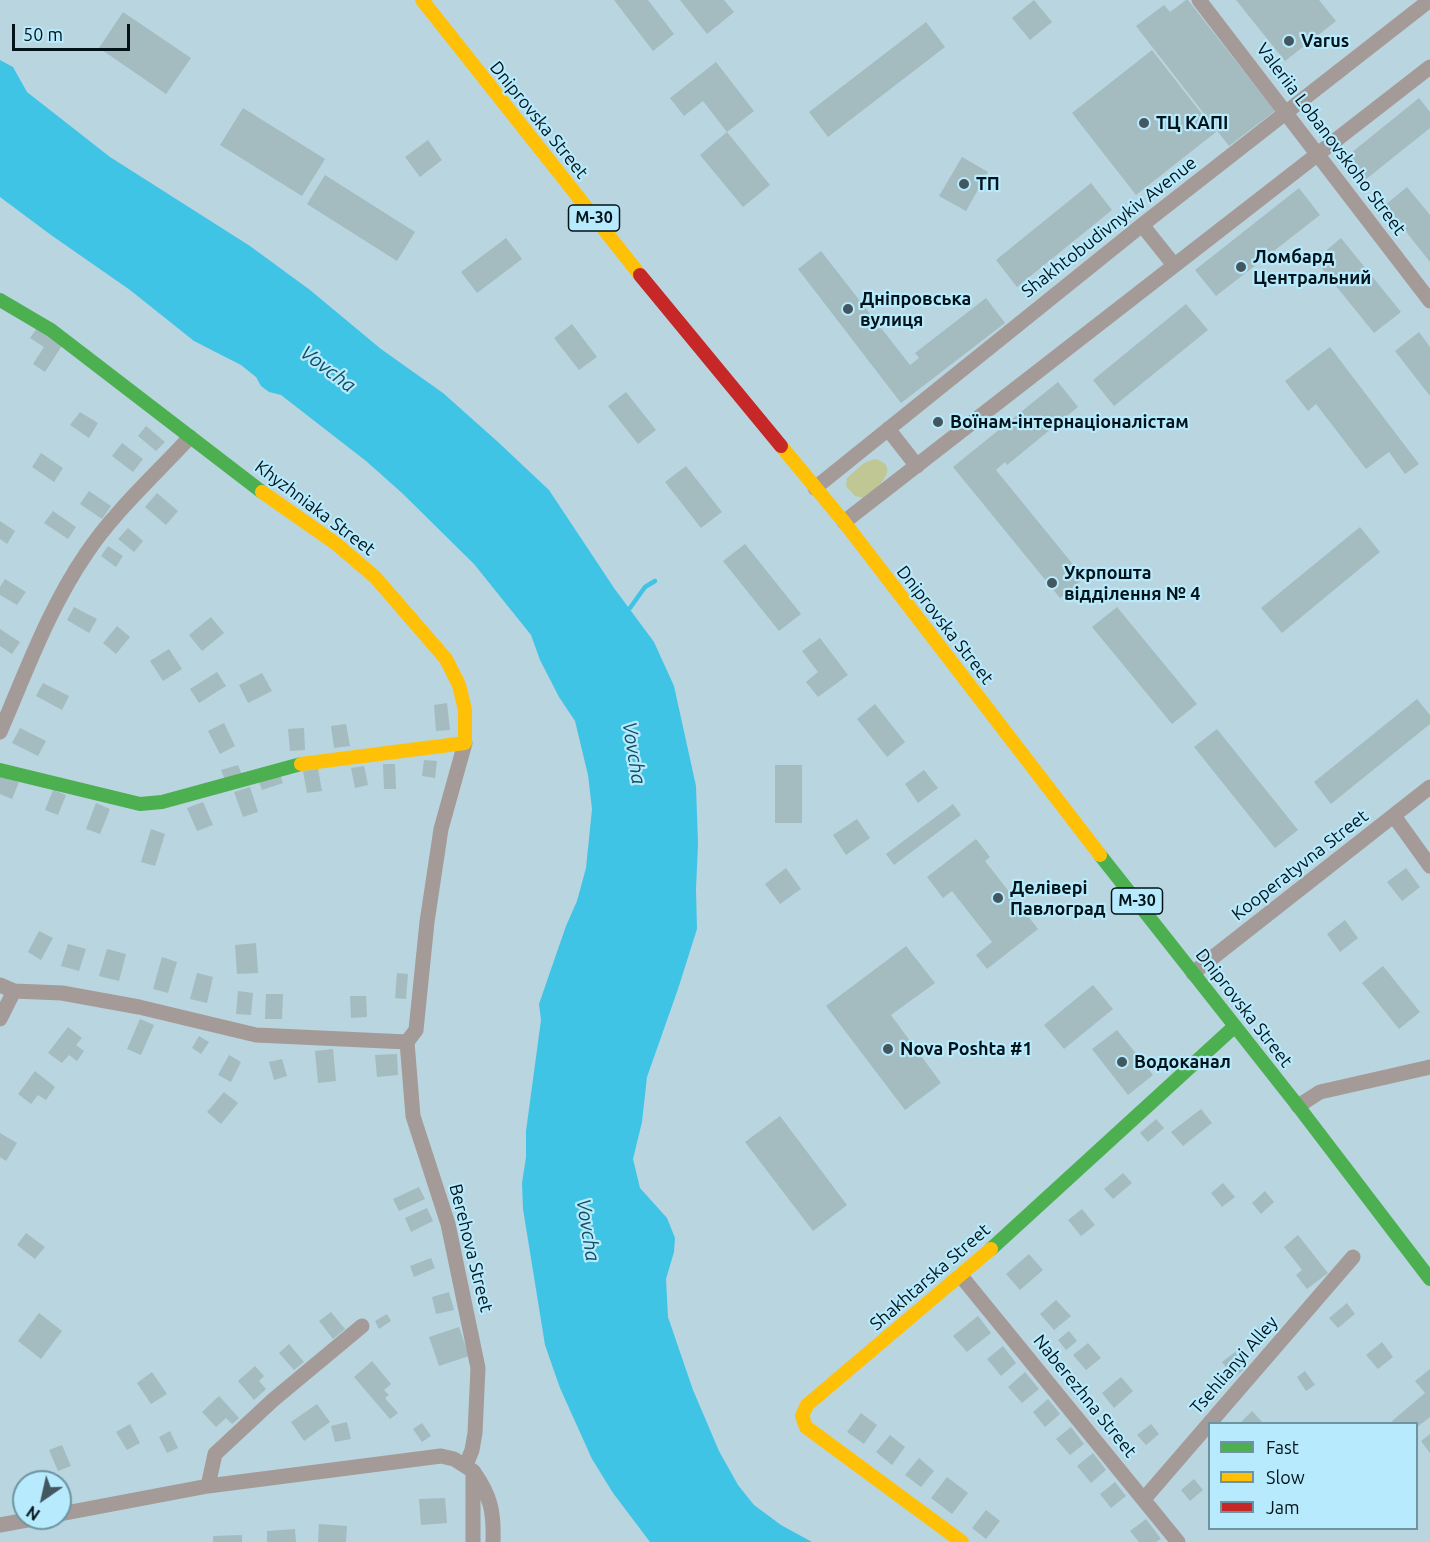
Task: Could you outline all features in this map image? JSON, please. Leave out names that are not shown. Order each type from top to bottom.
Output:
[{"type":"main road","name":"Dniprovska Street","points":[[422,0],[653,291],[844,522],[1040,779],[1298,1106],[1430,1279]]},
{"type":"main road","name":"Khyzhniaka Street","points":[[0,300],[51,330],[104,369],[252,485],[335,543],[375,577],[446,659],[459,685],[465,710],[465,743]]},
{"type":"main road","points":[[0,770],[141,804],[162,802],[292,765],[465,743]]},
{"type":"main road","name":"Shakhtarska Street","points":[[962,1542],[817,1437],[806,1427],[802,1416],[807,1405],[961,1276],[1235,1026]]},
{"type":"street","name":"Valeriia Lobanovskoho Street","points":[[1199,0],[1430,301]]},
{"type":"street","name":"Shakhtobudivnykiv Avenue","points":[[815,488],[1142,225],[1430,0]]},
{"type":"street","points":[[844,522],[1430,67]]},
{"type":"street","points":[[1142,225],[1174,265]]},
{"type":"street","points":[[888,429],[917,466]]},
{"type":"street","points":[[0,732],[45,629],[86,553],[119,513],[190,437]]},
{"type":"street","name":"Khyzhniaka Street","points":[[407,1042],[416,1030],[427,922],[441,829],[465,743]]},
{"type":"street","name":"Kooperatyvna Street","points":[[1193,973],[1430,786]]},
{"type":"street","points":[[1394,816],[1430,866]]},
{"type":"street","points":[[0,1019],[7,988],[73,995],[139,1007],[256,1035],[407,1042]]},
{"type":"street","name":"Berehova Street","points":[[407,1042],[413,1116],[448,1224],[478,1368],[475,1433],[470,1468],[473,1542]]},
{"type":"street","points":[[1298,1106],[1320,1092],[1430,1067]]},
{"type":"street","name":"Tsehlianyi Alley","points":[[1210,1422],[1353,1257]]},
{"type":"street","name":"Naberezhna Street","points":[[961,1276],[1178,1542]]},
{"type":"street","points":[[208,1486],[215,1454],[273,1400],[362,1326]]},
{"type":"street","name":"Tsehlianyi Alley","points":[[1144,1499],[1208,1425]]},
{"type":"street","points":[[72,1512],[208,1486],[441,1456],[454,1459],[470,1468],[483,1484],[494,1516],[493,1542]]},
{"type":"green space","points":[[875,459],[883,462],[887,467],[885,478],[864,498],[855,496],[846,486],[847,478],[864,463]]},
{"type":"water","name":"Vovcha","points":[[0,60],[13,67],[27,92],[110,157],[250,246],[310,290],[381,349],[443,393],[549,490],[614,588],[654,642],[674,686],[696,786],[697,929],[647,1077],[642,1122],[633,1159],[640,1188],[667,1218],[675,1238],[674,1252],[666,1279],[668,1317],[693,1390],[719,1451],[738,1485],[754,1505],[781,1525],[812,1542],[650,1542],[613,1493],[592,1459],[560,1388],[545,1345],[523,1209],[522,1183],[526,1157],[526,1131],[541,1020],[539,1004],[577,901],[586,868],[592,809],[588,775],[575,721],[559,697],[540,660],[531,635],[474,564],[366,461],[281,395],[269,392],[261,386],[256,377],[241,365],[194,341],[130,290],[0,197]]},
{"type":"building","points":[[614,0],[648,0],[674,34],[653,51]]},
{"type":"building","points":[[680,0],[724,0],[734,12],[707,34]]},
{"type":"building","points":[[1034,0],[1052,22],[1030,40],[1012,18]]},
{"type":"building","points":[[1186,0],[1275,111],[1229,146],[1136,26],[1164,5],[1170,12]]},
{"type":"building","name":"Varus","points":[[1236,0],[1319,0],[1336,21],[1285,61]]},
{"type":"building","points":[[123,12],[191,58],[166,94],[99,48]]},
{"type":"building","points":[[926,22],[945,47],[828,137],[809,112]]},
{"type":"building","name":"ТЦ КАПІ","points":[[1152,50],[1216,132],[1136,195],[1072,113]]},
{"type":"building","points":[[716,62],[754,111],[727,132],[703,101],[684,116],[670,98]]},
{"type":"building","points":[[1419,98],[1430,112],[1430,128],[1365,180],[1346,157]]},
{"type":"building","points":[[243,108],[325,159],[302,196],[220,145]]},
{"type":"building","points":[[727,132],[770,185],[743,207],[700,155]]},
{"type":"building","points":[[428,140],[442,160],[420,177],[405,157]]},
{"type":"building","name":"ТП","points":[[962,157],[988,172],[966,211],[939,196]]},
{"type":"building","points":[[325,175],[415,232],[397,261],[307,204]]},
{"type":"building","points":[[1091,183],[1112,210],[1017,287],[996,260]]},
{"type":"building","points":[[1407,187],[1430,215],[1430,262],[1385,205]]},
{"type":"building","points":[[1299,188],[1320,215],[1216,296],[1195,270]]},
{"type":"building","points":[[506,238],[522,259],[477,293],[461,272]]},
{"type":"building","points":[[1341,238],[1401,312],[1374,333],[1315,260]]},
{"type":"building","points":[[821,251],[910,365],[919,358],[915,353],[986,298],[1005,323],[901,403],[798,269]]},
{"type":"building","points":[[1186,304],[1208,330],[1114,406],[1093,380]]},
{"type":"building","points":[[572,324],[597,357],[579,370],[554,338]]},
{"type":"building","points":[[37,328],[63,344],[45,372],[33,364],[44,347],[30,338]]},
{"type":"building","points":[[1419,332],[1430,347],[1430,396],[1395,351]]},
{"type":"building","points":[[1330,347],[1419,464],[1405,474],[1389,452],[1366,469],[1316,404],[1308,411],[1285,381]]},
{"type":"building","points":[[1058,382],[1078,407],[1007,465],[1005,462],[996,470],[1084,578],[1060,598],[953,467]]},
{"type":"building","points":[[626,392],[656,430],[638,444],[608,406]]},
{"type":"building","points":[[80,412],[98,423],[89,438],[70,425]]},
{"type":"building","points":[[146,426],[165,442],[156,451],[138,436]]},
{"type":"building","points":[[122,443],[143,459],[133,472],[112,456]]},
{"type":"building","points":[[41,453],[63,468],[54,482],[32,467]]},
{"type":"building","points":[[686,466],[722,512],[701,528],[665,482]]},
{"type":"building","points":[[89,491],[111,506],[102,519],[80,504]]},
{"type":"building","points":[[157,493],[178,511],[166,525],[145,507]]},
{"type":"building","points":[[53,511],[76,527],[68,539],[44,523]]},
{"type":"building","points":[[0,521],[15,531],[7,544],[0,539]]},
{"type":"building","points":[[1360,527],[1380,552],[1282,633],[1261,608]]},
{"type":"building","points":[[128,528],[143,541],[134,552],[118,539]]},
{"type":"building","points":[[745,544],[801,614],[779,631],[723,561]]},
{"type":"building","points":[[108,546],[123,556],[116,567],[101,556]]},
{"type":"building","points":[[5,579],[26,592],[17,605],[0,595],[0,587]]},
{"type":"building","points":[[74,607],[97,619],[89,633],[67,620]]},
{"type":"building","points":[[1117,607],[1197,704],[1172,724],[1092,627]]},
{"type":"building","points":[[211,617],[224,633],[202,651],[189,635]]},
{"type":"building","points":[[117,626],[130,637],[116,654],[103,643]]},
{"type":"building","points":[[0,629],[20,642],[12,654],[0,646]]},
{"type":"building","points":[[820,638],[848,675],[818,697],[806,682],[818,672],[802,651]]},
{"type":"building","points":[[169,649],[182,669],[163,681],[150,661]]},
{"type":"building","points":[[217,672],[226,686],[199,703],[190,689]]},
{"type":"building","points":[[262,673],[272,691],[248,703],[239,685]]},
{"type":"building","points":[[43,683],[69,696],[62,710],[36,696]]},
{"type":"building","points":[[1417,699],[1430,715],[1430,724],[1331,804],[1314,782]]},
{"type":"building","points":[[447,703],[450,730],[436,731],[434,705]]},
{"type":"building","points":[[875,704],[905,742],[887,757],[857,719]]},
{"type":"building","points":[[224,723],[235,746],[220,754],[208,731]]},
{"type":"building","points":[[346,724],[350,746],[334,748],[331,726]]},
{"type":"building","points":[[20,728],[46,741],[38,756],[12,743]]},
{"type":"building","points":[[304,728],[305,750],[290,751],[288,729]]},
{"type":"building","points":[[1217,729],[1298,830],[1275,848],[1194,747]]},
{"type":"building","points":[[424,760],[437,761],[435,778],[422,776]]},
{"type":"building","points":[[383,764],[395,764],[396,789],[384,789]]},
{"type":"building","points":[[238,765],[242,775],[225,780],[221,770]]},
{"type":"building","points":[[775,765],[802,765],[802,823],[775,823]]},
{"type":"building","points":[[364,766],[368,785],[355,788],[351,768]]},
{"type":"building","points":[[318,769],[322,791],[307,793],[303,771]]},
{"type":"building","points":[[924,770],[938,788],[918,803],[905,784]]},
{"type":"building","points":[[279,772],[283,783],[262,790],[258,779]]},
{"type":"building","points":[[0,776],[19,782],[12,799],[0,794]]},
{"type":"building","points":[[250,787],[258,812],[243,817],[234,792]]},
{"type":"building","points":[[53,790],[66,795],[58,815],[45,810]]},
{"type":"building","points":[[203,802],[213,825],[197,831],[187,808]]},
{"type":"building","points":[[96,803],[110,809],[100,834],[86,829]]},
{"type":"building","points":[[953,804],[961,815],[894,865],[886,854]]},
{"type":"building","points":[[857,819],[870,838],[846,855],[833,835]]},
{"type":"building","points":[[151,829],[165,834],[155,866],[141,862]]},
{"type":"building","points":[[976,839],[990,857],[985,861],[1038,929],[987,969],[976,955],[992,942],[952,891],[943,898],[927,877]]},
{"type":"building","points":[[786,868],[801,889],[780,904],[765,884]]},
{"type":"building","points":[[1406,868],[1420,887],[1402,901],[1387,882]]},
{"type":"building","points":[[1345,920],[1358,938],[1340,952],[1327,934]]},
{"type":"building","points":[[39,931],[53,938],[41,960],[28,952]]},
{"type":"building","points":[[256,943],[258,973],[237,974],[235,945]]},
{"type":"building","points":[[68,944],[86,949],[79,971],[61,966]]},
{"type":"building","name":"Nova Poshta #1","points":[[906,946],[935,983],[891,1015],[941,1083],[905,1110],[826,1006]]},
{"type":"building","points":[[107,949],[126,954],[119,981],[99,976]]},
{"type":"building","points":[[162,957],[177,962],[168,993],[153,989]]},
{"type":"building","points":[[1383,966],[1420,1012],[1399,1029],[1362,983]]},
{"type":"building","points":[[197,973],[213,977],[207,1003],[190,999]]},
{"type":"building","points":[[397,973],[408,974],[406,999],[395,998]]},
{"type":"building","points":[[1093,985],[1113,1009],[1064,1049],[1044,1025]]},
{"type":"building","points":[[238,991],[253,993],[251,1015],[236,1014]]},
{"type":"building","points":[[266,994],[283,994],[282,1019],[265,1019]]},
{"type":"building","points":[[350,996],[366,996],[367,1017],[351,1018]]},
{"type":"building","points":[[140,1019],[154,1025],[141,1055],[127,1049]]},
{"type":"building","points":[[68,1027],[82,1038],[76,1045],[84,1051],[77,1061],[69,1055],[62,1063],[48,1053]]},
{"type":"building","name":"Водоканал","points":[[1117,1030],[1153,1075],[1128,1095],[1092,1049]]},
{"type":"building","points":[[199,1036],[209,1042],[201,1054],[192,1048]]},
{"type":"building","points":[[333,1049],[336,1081],[318,1083],[315,1051]]},
{"type":"building","points":[[397,1054],[398,1075],[377,1077],[375,1055]]},
{"type":"building","points":[[229,1055],[241,1062],[231,1082],[218,1075]]},
{"type":"building","points":[[282,1059],[287,1076],[274,1080],[269,1062]]},
{"type":"building","points":[[35,1071],[55,1087],[46,1100],[38,1095],[31,1104],[18,1094]]},
{"type":"building","points":[[224,1092],[238,1103],[221,1124],[207,1112]]},
{"type":"building","points":[[1201,1109],[1212,1123],[1183,1146],[1171,1132]]},
{"type":"building","points":[[780,1116],[847,1205],[813,1231],[745,1142]]},
{"type":"building","points":[[1156,1119],[1164,1128],[1148,1142],[1140,1133]]},
{"type":"building","points":[[0,1133],[17,1143],[6,1161],[0,1157]]},
{"type":"building","points":[[1123,1173],[1132,1183],[1113,1199],[1104,1189]]},
{"type":"building","points":[[1223,1183],[1235,1197],[1222,1207],[1211,1193]]},
{"type":"building","points":[[419,1187],[425,1199],[399,1211],[393,1199]]},
{"type":"building","points":[[1265,1191],[1274,1202],[1261,1214],[1252,1203]]},
{"type":"building","points":[[427,1208],[433,1221],[411,1232],[405,1218]]},
{"type":"building","points":[[1082,1209],[1095,1225],[1081,1236],[1068,1220]]},
{"type":"building","points":[[26,1233],[45,1247],[35,1259],[17,1245]]},
{"type":"building","points":[[1298,1235],[1328,1273],[1307,1289],[1296,1275],[1302,1270],[1284,1247]]},
{"type":"building","points":[[1029,1254],[1043,1270],[1020,1290],[1006,1274]]},
{"type":"building","points":[[431,1258],[435,1268],[414,1277],[410,1266]]},
{"type":"building","points":[[449,1292],[454,1310],[436,1314],[432,1297]]},
{"type":"building","points":[[1056,1300],[1071,1316],[1054,1330],[1040,1314]]},
{"type":"building","points":[[1347,1303],[1355,1314],[1338,1328],[1329,1318]]},
{"type":"building","points":[[331,1312],[345,1329],[333,1339],[319,1321]]},
{"type":"building","points":[[39,1313],[62,1331],[41,1359],[18,1341]]},
{"type":"building","points":[[387,1314],[391,1321],[379,1329],[375,1321]]},
{"type":"building","points":[[978,1316],[991,1333],[967,1352],[953,1336]]},
{"type":"building","points":[[1267,1321],[1274,1330],[1264,1338],[1257,1329]]},
{"type":"building","points":[[459,1327],[469,1356],[439,1366],[429,1337]]},
{"type":"building","points":[[1069,1331],[1077,1341],[1066,1350],[1058,1340]]},
{"type":"building","points":[[1382,1342],[1393,1357],[1378,1369],[1366,1355]]},
{"type":"building","points":[[1088,1343],[1101,1358],[1086,1370],[1073,1355]]},
{"type":"building","points":[[289,1344],[304,1362],[294,1370],[279,1353]]},
{"type":"building","points":[[1003,1346],[1016,1363],[1001,1376],[987,1359]]},
{"type":"building","points":[[1235,1352],[1247,1367],[1234,1377],[1222,1362]]},
{"type":"building","points":[[372,1361],[391,1384],[384,1390],[389,1395],[385,1398],[398,1413],[390,1419],[354,1377]]},
{"type":"building","points":[[255,1366],[264,1376],[259,1381],[266,1389],[254,1400],[238,1381]]},
{"type":"building","points":[[1430,1369],[1430,1417],[1418,1426],[1418,1422],[1393,1422],[1425,1393],[1415,1381]]},
{"type":"building","points":[[1305,1371],[1315,1385],[1306,1391],[1297,1377]]},
{"type":"building","points":[[152,1372],[167,1394],[151,1404],[137,1383]]},
{"type":"building","points":[[1025,1372],[1039,1389],[1022,1403],[1008,1387]]},
{"type":"building","points":[[1121,1377],[1133,1391],[1114,1408],[1102,1393]]},
{"type":"building","points":[[219,1396],[239,1418],[232,1424],[226,1418],[216,1427],[202,1412]]},
{"type":"building","points":[[1048,1399],[1060,1414],[1045,1427],[1033,1412]]},
{"type":"building","points":[[317,1404],[330,1422],[304,1441],[291,1422]]},
{"type":"building","points":[[1252,1411],[1262,1422],[1241,1422]]},
{"type":"building","points":[[861,1413],[877,1425],[864,1444],[847,1432]]},
{"type":"building","points":[[347,1422],[351,1439],[335,1442],[331,1426]]},
{"type":"building","points":[[422,1423],[431,1436],[422,1442],[413,1429]]},
{"type":"building","points":[[130,1424],[140,1443],[127,1450],[116,1432]]},
{"type":"building","points":[[1151,1424],[1159,1434],[1146,1445],[1137,1435]]},
{"type":"building","points":[[1071,1427],[1084,1444],[1070,1455],[1056,1439]]},
{"type":"building","points":[[170,1431],[178,1448],[167,1453],[159,1437]]},
{"type":"building","points":[[1430,1434],[1430,1453],[1421,1441]]},
{"type":"building","points":[[890,1435],[905,1447],[892,1465],[876,1452]]},
{"type":"building","points":[[62,1445],[71,1466],[58,1470],[49,1450]]},
{"type":"building","points":[[1093,1453],[1106,1470],[1091,1483],[1077,1466]]},
{"type":"building","points":[[919,1458],[934,1471],[921,1487],[905,1475]]},
{"type":"building","points":[[947,1477],[968,1493],[952,1514],[931,1498]]},
{"type":"building","points":[[1194,1479],[1203,1490],[1190,1501],[1181,1490]]},
{"type":"building","points":[[1115,1482],[1126,1496],[1111,1508],[1100,1494]]},
{"type":"building","points":[[445,1498],[447,1523],[421,1525],[419,1499]]},
{"type":"building","points":[[986,1510],[1000,1521],[986,1539],[972,1528]]},
{"type":"building","points":[[1146,1519],[1161,1539],[1156,1542],[1139,1542],[1130,1531]]},
{"type":"building","points":[[319,1524],[347,1526],[346,1542],[318,1542]]},
{"type":"building","points":[[295,1529],[296,1542],[267,1542],[267,1531]]},
{"type":"building","points":[[242,1535],[242,1542],[213,1542],[213,1536]]},
{"type":"waterway","points":[[630,608],[645,587],[655,581]]},
{"type":"traffic: fast","points":[[0,300],[51,330],[262,492]]},
{"type":"traffic: fast","points":[[0,770],[140,804],[162,802],[301,764]]},
{"type":"traffic: fast","points":[[1100,855],[1298,1106],[1430,1279]]},
{"type":"traffic: fast","points":[[991,1249],[1235,1026]]},
{"type":"traffic: slow","points":[[422,0],[640,275]]},
{"type":"traffic: slow","points":[[781,446],[844,522],[1100,855]]},
{"type":"traffic: slow","points":[[262,492],[335,543],[375,577],[446,659],[459,685],[465,710],[465,743],[301,764]]},
{"type":"traffic: slow","points":[[962,1542],[806,1427],[802,1416],[807,1405],[991,1249]]},
{"type":"traffic: jam","points":[[640,275],[781,446]]},
{"type":"place","name":"Varus","points":[[1289,41]]},
{"type":"place","name":"ТЦ КАПІ","points":[[1144,123]]},
{"type":"place","name":"ТП","points":[[964,184]]},
{"type":"place","name":"Ломбард Центральний","points":[[1241,267]]},
{"type":"place","name":"Дніпровська вулиця","points":[[848,309]]},
{"type":"place","name":"Воїнам-інтернаціоналістам","points":[[938,422]]},
{"type":"place","name":"Укрпошта відділення № 4","points":[[1052,583]]},
{"type":"place","name":"Делівері Павлоград","points":[[998,898]]},
{"type":"place","name":"Nova Poshta #1","points":[[888,1049]]},
{"type":"place","name":"Водоканал","points":[[1122,1062]]}]
